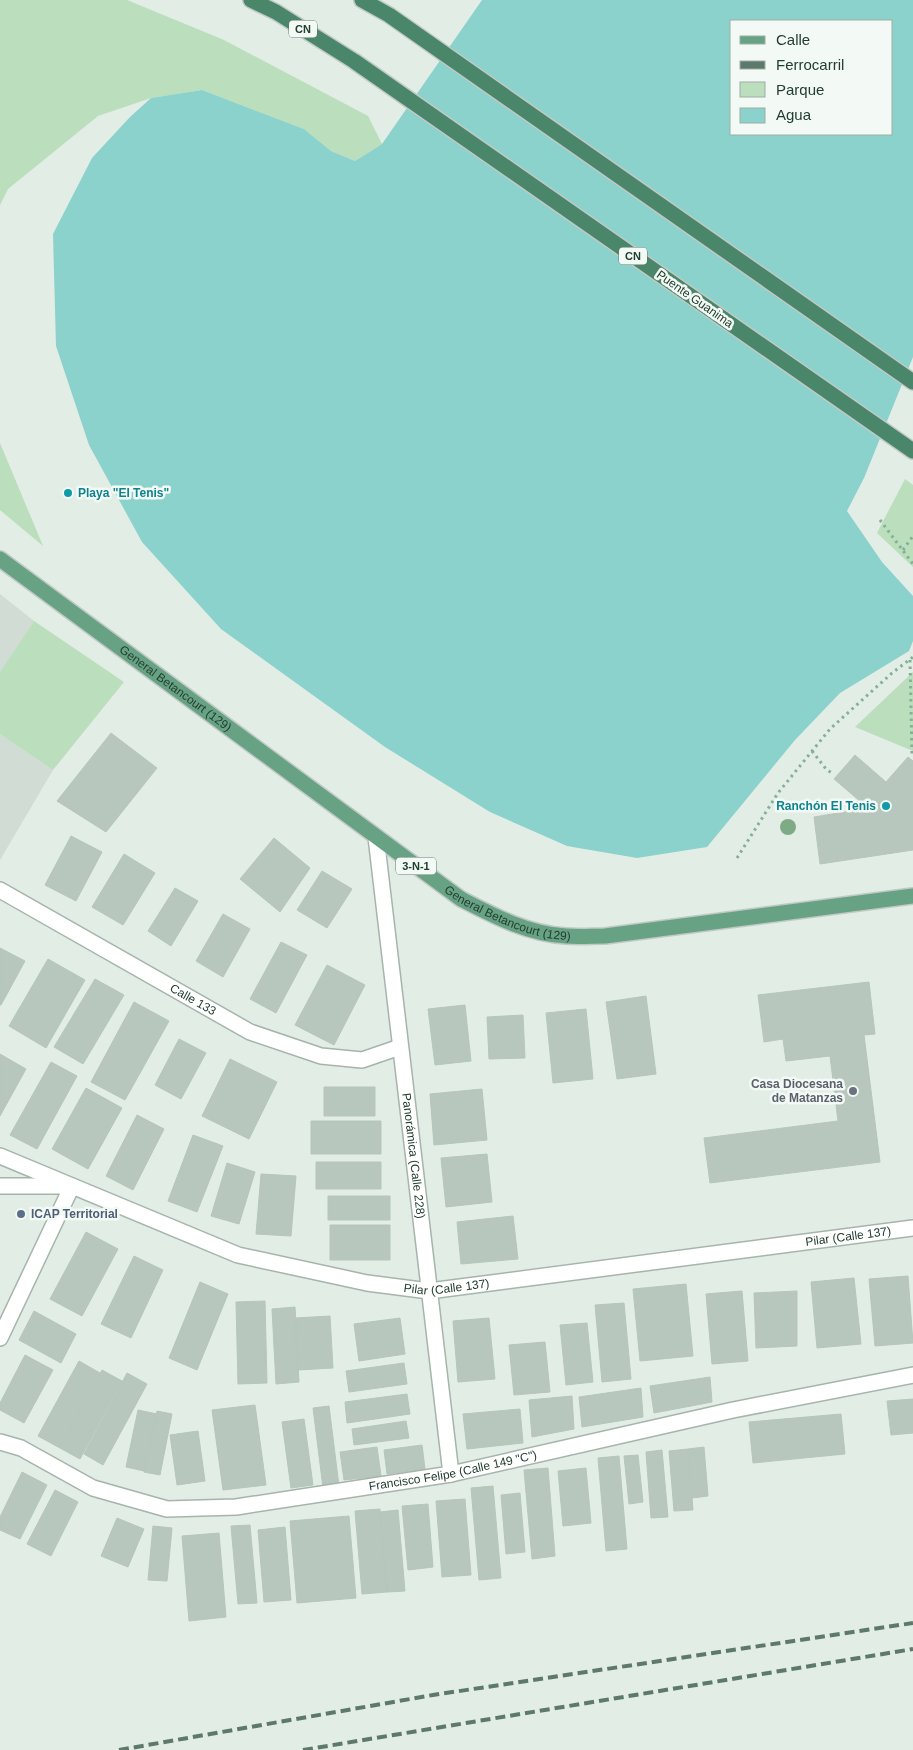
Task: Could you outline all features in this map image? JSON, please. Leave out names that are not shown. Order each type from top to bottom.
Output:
[{"type":"highway","name":"Puente Guanima","points":[[251,0],[276,12],[354,61],[913,451]]},
{"type":"highway","points":[[362,0],[389,16],[913,382]]},
{"type":"main road","name":"General Betancourt (129)","points":[[0,559],[460,899],[500,919],[532,930],[565,936],[605,936],[913,896]]},
{"type":"street","name":"Panorámica (Calle 228)","points":[[376,837],[451,1474]]},
{"type":"street","name":"Calle 133","points":[[0,890],[250,1032],[321,1056],[362,1060],[400,1047]]},
{"type":"street","name":"Pilar (Calle 137)","points":[[0,1156],[238,1255],[367,1283],[429,1291],[913,1228]]},
{"type":"street","points":[[0,1186],[72,1186],[0,1338]]},
{"type":"street","name":"Francisco Felipe (Calle 149 \"C\")","points":[[0,1442],[21,1448],[93,1488],[167,1509],[236,1507],[451,1474],[733,1410],[913,1375]]},
{"type":"path","points":[[880,520],[913,564]]},
{"type":"path","points":[[903,550],[913,536]]},
{"type":"path","points":[[737,858],[778,793],[830,729],[892,673],[912,658]]},
{"type":"path","points":[[912,658],[912,756]]},
{"type":"path","points":[[812,751],[832,774]]},
{"type":"shaded area","points":[[0,594],[34,621],[0,672]]},
{"type":"shaded area","points":[[0,734],[53,770],[0,860]]},
{"type":"green space","points":[[0,0],[127,0],[224,40],[368,116],[382,144],[355,161],[331,151],[304,129],[202,90],[151,98],[98,116],[8,189],[0,205]]},
{"type":"green space","points":[[0,443],[43,546],[0,510]]},
{"type":"green space","points":[[905,479],[913,485],[913,567],[877,533]]},
{"type":"green space","points":[[34,621],[124,682],[53,770],[0,734],[0,672]]},
{"type":"green space","points":[[913,672],[913,751],[855,727]]},
{"type":"water","points":[[482,0],[913,0],[913,357],[864,478],[847,511],[882,562],[913,596],[913,641],[909,651],[840,693],[795,740],[707,847],[637,858],[567,846],[490,812],[385,747],[221,629],[142,542],[89,445],[56,346],[53,234],[92,158],[130,117],[151,98],[202,90],[304,129],[331,151],[355,161],[382,144]]},
{"type":"building","points":[[111,733],[157,768],[106,832],[57,801]]},
{"type":"building","name":"Ranchón El Tenis","points":[[855,755],[886,782],[908,757],[913,761],[913,850],[820,864],[814,817],[857,810],[861,802],[834,779]]},
{"type":"building","points":[[71,836],[102,852],[76,901],[45,885]]},
{"type":"building","points":[[274,838],[310,868],[280,912],[240,879]]},
{"type":"building","points":[[124,854],[155,873],[123,925],[92,907]]},
{"type":"building","points":[[322,871],[352,889],[327,928],[297,910]]},
{"type":"building","points":[[175,888],[198,901],[171,946],[148,931]]},
{"type":"building","points":[[223,914],[250,929],[223,977],[196,961]]},
{"type":"building","points":[[281,942],[307,955],[276,1013],[250,999]]},
{"type":"building","points":[[0,948],[25,961],[1,1005],[0,1005]]},
{"type":"building","points":[[48,959],[85,980],[46,1048],[9,1026]]},
{"type":"building","points":[[327,965],[365,985],[334,1045],[295,1025]]},
{"type":"building","points":[[95,979],[124,995],[83,1064],[54,1047]]},
{"type":"building","name":"Casa Diocesana de Matanzas","points":[[869,982],[875,1034],[864,1035],[880,1162],[710,1183],[704,1138],[838,1121],[830,1056],[786,1061],[783,1039],[764,1042],[758,995]]},
{"type":"building","points":[[646,996],[656,1074],[617,1079],[606,1002]]},
{"type":"building","points":[[134,1002],[169,1021],[125,1100],[91,1082]]},
{"type":"building","points":[[465,1005],[471,1061],[435,1065],[428,1009]]},
{"type":"building","points":[[586,1009],[593,1079],[553,1083],[546,1013]]},
{"type":"building","points":[[523,1015],[525,1058],[489,1059],[487,1017]]},
{"type":"building","points":[[179,1039],[206,1053],[181,1099],[155,1085]]},
{"type":"building","points":[[0,1054],[26,1069],[0,1116]]},
{"type":"building","points":[[230,1059],[277,1082],[249,1139],[202,1116]]},
{"type":"building","points":[[51,1062],[77,1076],[37,1149],[10,1135]]},
{"type":"building","points":[[324,1087],[375,1087],[375,1116],[324,1116]]},
{"type":"building","points":[[86,1088],[122,1108],[88,1169],[52,1149]]},
{"type":"building","points":[[482,1089],[487,1140],[434,1145],[430,1094]]},
{"type":"building","points":[[137,1115],[164,1129],[133,1190],[106,1176]]},
{"type":"building","points":[[311,1121],[381,1121],[381,1154],[311,1154]]},
{"type":"building","points":[[193,1135],[223,1146],[197,1212],[168,1201]]},
{"type":"building","points":[[487,1154],[492,1202],[446,1207],[441,1158]]},
{"type":"building","points":[[316,1162],[381,1162],[381,1189],[316,1189]]},
{"type":"building","points":[[227,1163],[255,1172],[239,1224],[211,1216]]},
{"type":"building","points":[[261,1174],[296,1176],[291,1236],[256,1234]]},
{"type":"building","points":[[328,1196],[390,1196],[390,1220],[328,1220]]},
{"type":"building","points":[[513,1216],[518,1259],[461,1264],[457,1222]]},
{"type":"building","points":[[330,1225],[390,1225],[390,1260],[330,1260]]},
{"type":"building","points":[[86,1232],[118,1249],[82,1316],[50,1299]]},
{"type":"building","points":[[134,1256],[163,1270],[131,1338],[101,1324]]},
{"type":"building","points":[[908,1276],[913,1343],[875,1346],[869,1279]]},
{"type":"building","points":[[854,1278],[861,1344],[817,1348],[811,1282]]},
{"type":"building","points":[[200,1282],[228,1294],[197,1370],[169,1358]]},
{"type":"building","points":[[686,1284],[693,1356],[640,1361],[633,1289]]},
{"type":"building","points":[[742,1291],[748,1361],[712,1364],[706,1294]]},
{"type":"building","points":[[797,1291],[797,1346],[756,1348],[754,1293]]},
{"type":"building","points":[[265,1301],[267,1383],[238,1384],[236,1302]]},
{"type":"building","points":[[624,1303],[631,1379],[602,1382],[595,1305]]},
{"type":"building","points":[[295,1307],[299,1382],[276,1384],[272,1309]]},
{"type":"building","points":[[34,1311],[76,1334],[61,1363],[19,1340]]},
{"type":"building","points":[[330,1316],[333,1368],[298,1370],[295,1318]]},
{"type":"building","points":[[400,1318],[405,1354],[359,1361],[354,1324]]},
{"type":"building","points":[[489,1318],[495,1379],[458,1382],[453,1321]]},
{"type":"building","points":[[587,1323],[593,1382],[566,1385],[560,1325]]},
{"type":"building","points":[[545,1342],[550,1392],[514,1395],[509,1345]]},
{"type":"building","points":[[25,1355],[53,1370],[24,1423],[0,1410],[0,1403]]},
{"type":"building","points":[[79,1361],[100,1373],[60,1448],[38,1436]]},
{"type":"building","points":[[404,1363],[407,1384],[349,1392],[346,1371]]},
{"type":"building","points":[[102,1370],[122,1381],[80,1459],[60,1448]]},
{"type":"building","points":[[127,1373],[147,1384],[103,1465],[84,1454]]},
{"type":"building","points":[[710,1377],[712,1402],[654,1413],[650,1386]]},
{"type":"building","points":[[641,1388],[643,1417],[582,1427],[579,1397]]},
{"type":"building","points":[[407,1394],[410,1414],[347,1423],[345,1402]]},
{"type":"building","points":[[572,1396],[574,1429],[532,1437],[529,1400]]},
{"type":"building","points":[[913,1399],[913,1433],[891,1435],[887,1401]]},
{"type":"building","points":[[255,1405],[266,1485],[223,1490],[212,1410]]},
{"type":"building","points":[[329,1406],[339,1486],[323,1488],[313,1408]]},
{"type":"building","points":[[520,1409],[523,1443],[467,1449],[463,1414]]},
{"type":"building","points":[[138,1410],[157,1414],[144,1471],[126,1467]]},
{"type":"building","points":[[157,1411],[172,1414],[160,1475],[144,1472]]},
{"type":"building","points":[[841,1414],[845,1454],[753,1463],[749,1422]]},
{"type":"building","points":[[304,1419],[313,1485],[291,1488],[282,1422]]},
{"type":"building","points":[[406,1421],[409,1438],[354,1445],[352,1429]]},
{"type":"building","points":[[198,1431],[205,1481],[177,1485],[170,1435]]},
{"type":"building","points":[[422,1445],[425,1469],[387,1474],[384,1450]]},
{"type":"building","points":[[377,1447],[381,1476],[344,1480],[340,1452]]},
{"type":"building","points":[[704,1447],[708,1496],[692,1498],[688,1449]]},
{"type":"building","points":[[688,1449],[693,1510],[674,1511],[669,1451]]},
{"type":"building","points":[[662,1450],[668,1517],[651,1518],[646,1452]]},
{"type":"building","points":[[638,1455],[643,1502],[629,1504],[624,1456]]},
{"type":"building","points":[[619,1456],[627,1549],[606,1551],[598,1458]]},
{"type":"building","points":[[548,1468],[555,1556],[532,1559],[524,1470]]},
{"type":"building","points":[[586,1468],[591,1523],[563,1526],[558,1471]]},
{"type":"building","points":[[22,1472],[47,1485],[20,1539],[0,1530],[0,1517]]},
{"type":"building","points":[[493,1486],[501,1578],[479,1580],[471,1488]]},
{"type":"building","points":[[55,1490],[78,1502],[51,1556],[27,1544]]},
{"type":"building","points":[[520,1493],[525,1552],[506,1554],[501,1495]]},
{"type":"building","points":[[465,1499],[471,1575],[442,1577],[436,1501]]},
{"type":"building","points":[[428,1504],[433,1567],[408,1570],[402,1506]]},
{"type":"building","points":[[380,1509],[387,1592],[362,1594],[355,1511]]},
{"type":"building","points":[[398,1510],[405,1591],[387,1592],[380,1512]]},
{"type":"building","points":[[349,1516],[356,1598],[297,1603],[290,1521]]},
{"type":"building","points":[[117,1518],[144,1529],[128,1567],[101,1556]]},
{"type":"building","points":[[250,1525],[257,1603],[238,1604],[231,1526]]},
{"type":"building","points":[[153,1526],[172,1528],[167,1581],[148,1580]]},
{"type":"building","points":[[285,1527],[291,1600],[264,1602],[258,1530]]},
{"type":"building","points":[[219,1533],[226,1617],[189,1621],[182,1536]]},
{"type":"railway","points":[[119,1750],[433,1695],[913,1623]]},
{"type":"railway","points":[[303,1750],[913,1649]]},
{"type":"place","name":"Playa \"El Tenis\"","points":[[68,493]]},
{"type":"place","name":"Ranchón El Tenis","points":[[886,806]]},
{"type":"place","name":"Casa Diocesana de Matanzas","points":[[853,1091]]},
{"type":"place","name":"ICAP Territorial","points":[[21,1214]]}]
